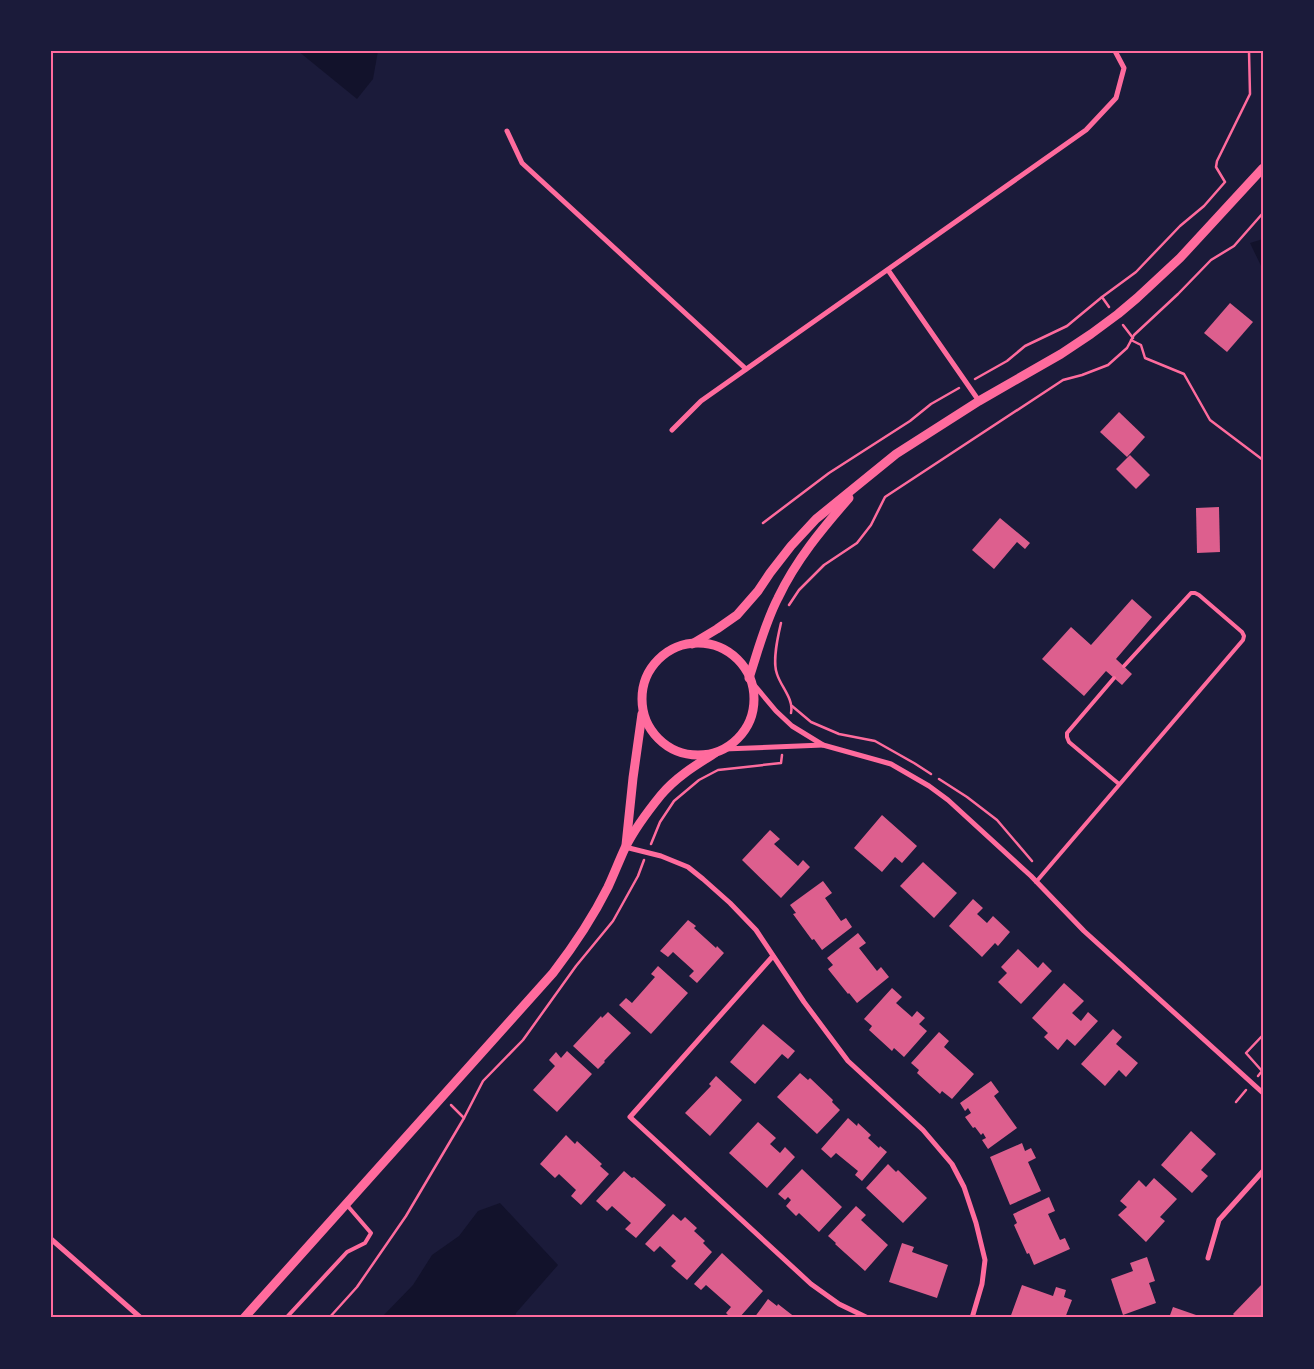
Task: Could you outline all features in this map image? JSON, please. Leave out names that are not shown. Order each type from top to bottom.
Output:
[{"type":"street","points":[[672,430],[702,401],[1086,130],[1116,98],[1124,68],[1115,51]]},
{"type":"street","points":[[507,131],[522,163],[746,370]]},
{"type":"street","points":[[823,745],[719,751],[706,755],[687,755],[670,748],[655,736],[645,720],[642,702],[644,682],[655,664],[671,650],[692,644],[737,615],[758,592],[770,572],[791,546],[816,519],[896,454],[980,401],[1061,354],[1116,316],[1138,298],[1180,258],[1263,168]]},
{"type":"street","points":[[888,270],[980,401]]},
{"type":"street","points":[[244,1318],[561,962],[599,905],[626,847],[638,827],[662,794],[680,776],[738,738],[749,722],[752,712],[754,701],[750,679],[770,616],[786,582],[800,558],[822,529],[866,479]]},
{"type":"street","points":[[692,644],[713,645],[723,649],[740,662],[750,679],[776,712],[790,724],[823,745],[891,764],[929,786],[948,800],[1036,882],[1084,931],[1263,1092]]},
{"type":"street","points":[[626,847],[632,778],[643,711]]},
{"type":"street","points":[[626,847],[688,867],[730,903],[756,930],[804,1002],[848,1061],[923,1130],[952,1164],[964,1187],[985,1260],[982,1284],[972,1318]]},
{"type":"street","points":[[773,956],[630,1117],[811,1284],[839,1304],[868,1318]]},
{"type":"street","points":[[1208,1258],[1219,1220],[1263,1171]]},
{"type":"street","points":[[51,1239],[142,1318]]},
{"type":"lane","points":[[1036,882],[1243,640],[1244,636],[1242,632],[1199,595],[1191,593],[1124,666]]},
{"type":"lane","points":[[1114,678],[1067,733],[1067,737],[1069,742],[1119,784]]},
{"type":"lane","points":[[286,1318],[347,1252],[365,1243],[371,1233],[346,1204]]},
{"type":"path","points":[[763,523],[829,473],[910,422],[931,404],[1007,361],[1025,346],[1067,326],[1136,272],[1180,226],[1204,206],[1225,182],[1216,167],[1216,161],[1250,94],[1249,51]]},
{"type":"path","points":[[788,607],[798,590],[824,565],[857,543],[871,525],[885,497],[1063,380],[1082,376],[1108,365],[1127,348],[1132,339],[1211,260],[1234,246],[1263,213]]},
{"type":"path","points":[[1102,297],[1132,339],[1141,346],[1145,358],[1184,374],[1210,420],[1263,460]]},
{"type":"path","points":[[783,615],[776,643],[776,672],[792,706],[790,724]]},
{"type":"path","points":[[328,1318],[357,1287],[406,1216],[464,1118],[483,1081],[523,1040],[576,966],[613,921],[638,876],[660,822],[674,801],[699,780],[718,770],[781,763],[784,747]]},
{"type":"path","points":[[1236,1102],[1262,1071],[1246,1053],[1263,1035]]},
{"type":"path","points":[[442,1097],[464,1118]]},
{"type":"shaded area","points":[[298,51],[378,51],[373,79],[357,99]]},
{"type":"shaded area","points":[[1263,239],[1263,270],[1250,243]]},
{"type":"shaded area","points":[[500,1203],[558,1265],[516,1313],[515,1318],[381,1318],[413,1285],[432,1255],[459,1236],[478,1211]]},
{"type":"building","points":[[1230,303],[1253,322],[1227,352],[1204,333]]},
{"type":"building","points":[[1119,412],[1145,437],[1127,457],[1100,432]]},
{"type":"building","points":[[1130,455],[1150,475],[1136,489],[1116,469]]},
{"type":"building","points":[[1219,507],[1220,552],[1197,553],[1196,508]]},
{"type":"building","points":[[1000,518],[1030,543],[1025,549],[1017,542],[994,569],[972,550]]},
{"type":"building","points":[[1132,599],[1152,617],[1116,659],[1132,674],[1122,685],[1106,671],[1084,696],[1042,659],[1071,627],[1091,645]]},
{"type":"building","points":[[882,815],[917,846],[902,863],[895,857],[882,872],[854,848]]},
{"type":"building","points":[[770,830],[780,839],[774,844],[798,866],[803,860],[810,867],[781,898],[742,860]]},
{"type":"building","points":[[923,862],[957,893],[934,918],[900,886]]},
{"type":"building","points":[[823,881],[832,893],[825,898],[841,921],[846,918],[852,927],[822,950],[814,939],[812,940],[793,914],[796,913],[790,905]]},
{"type":"building","points":[[973,899],[983,908],[977,914],[987,923],[993,916],[1010,932],[998,946],[995,943],[982,957],[949,926]]},
{"type":"building","points":[[688,920],[696,926],[694,928],[724,953],[697,983],[689,976],[694,971],[673,952],[668,957],[660,951]]},
{"type":"building","points":[[858,933],[866,943],[859,948],[877,971],[881,967],[889,977],[857,1003],[828,969],[833,965],[827,958]]},
{"type":"building","points":[[1018,949],[1038,968],[1043,962],[1052,971],[1021,1004],[998,982],[1007,973],[1001,967]]},
{"type":"building","points":[[658,966],[688,993],[651,1034],[619,1005],[626,998],[632,1003],[655,977],[651,974]]},
{"type":"building","points":[[1064,983],[1084,1001],[1072,1013],[1081,1021],[1088,1012],[1098,1021],[1075,1046],[1067,1039],[1058,1050],[1044,1037],[1048,1033],[1032,1018]]},
{"type":"building","points":[[892,988],[902,997],[896,1003],[912,1017],[917,1011],[925,1018],[919,1024],[927,1031],[904,1057],[894,1048],[892,1051],[869,1030],[872,1026],[864,1019]]},
{"type":"building","points":[[608,1012],[631,1033],[598,1069],[573,1046],[601,1016],[602,1018]]},
{"type":"building","points":[[763,1024],[795,1051],[788,1059],[782,1054],[755,1084],[730,1062]]},
{"type":"building","points":[[1113,1029],[1122,1037],[1116,1044],[1138,1063],[1126,1077],[1119,1070],[1105,1086],[1081,1064]]},
{"type":"building","points":[[939,1032],[949,1041],[944,1047],[974,1074],[952,1099],[942,1091],[940,1094],[917,1073],[919,1070],[911,1063]]},
{"type":"building","points":[[567,1051],[592,1074],[557,1112],[533,1090],[555,1066],[549,1060],[556,1052],[561,1058]]},
{"type":"building","points":[[800,1073],[808,1080],[810,1078],[833,1100],[832,1102],[840,1110],[817,1134],[777,1097]]},
{"type":"building","points":[[716,1076],[742,1100],[710,1136],[685,1113],[711,1086],[709,1084]]},
{"type":"building","points":[[991,1081],[999,1092],[994,1096],[1017,1128],[988,1149],[982,1140],[986,1138],[983,1133],[981,1135],[975,1127],[973,1128],[965,1117],[971,1113],[968,1108],[965,1111],[960,1103]]},
{"type":"building","points":[[848,1118],[857,1126],[858,1123],[871,1135],[868,1138],[879,1148],[880,1146],[887,1152],[862,1181],[855,1175],[858,1171],[836,1153],[831,1158],[821,1149]]},
{"type":"building","points":[[758,1122],[776,1138],[770,1144],[780,1153],[785,1147],[795,1157],[767,1188],[729,1153]]},
{"type":"building","points":[[1191,1131],[1216,1154],[1201,1170],[1208,1176],[1192,1193],[1161,1165]]},
{"type":"building","points":[[566,1135],[575,1144],[577,1141],[602,1164],[600,1166],[609,1174],[581,1205],[571,1196],[576,1190],[559,1174],[555,1178],[540,1164]]},
{"type":"building","points":[[1022,1143],[1025,1151],[1031,1148],[1036,1158],[1028,1162],[1041,1191],[1010,1205],[990,1157]]},
{"type":"building","points":[[888,1164],[896,1172],[898,1170],[927,1198],[903,1223],[866,1188]]},
{"type":"building","points":[[802,1169],[842,1207],[819,1232],[799,1213],[796,1216],[786,1206],[791,1200],[788,1197],[785,1200],[778,1194]]},
{"type":"building","points":[[624,1171],[632,1178],[634,1177],[666,1205],[636,1238],[625,1229],[631,1223],[612,1206],[607,1211],[596,1201]]},
{"type":"building","points":[[1154,1178],[1177,1199],[1160,1217],[1165,1221],[1146,1242],[1118,1215],[1127,1207],[1120,1201],[1139,1180],[1146,1187]]},
{"type":"building","points":[[1049,1197],[1055,1211],[1048,1214],[1060,1240],[1065,1238],[1070,1249],[1034,1265],[1014,1225],[1017,1223],[1013,1214]]},
{"type":"building","points":[[856,1206],[866,1215],[861,1220],[888,1245],[865,1271],[828,1236]]},
{"type":"building","points":[[673,1214],[681,1221],[685,1217],[697,1228],[694,1231],[705,1241],[703,1243],[712,1252],[687,1280],[671,1266],[676,1261],[660,1246],[654,1252],[645,1244]]},
{"type":"building","points":[[902,1243],[914,1247],[912,1252],[948,1265],[937,1298],[889,1282]]},
{"type":"building","points":[[722,1253],[763,1291],[739,1318],[731,1318],[726,1313],[731,1307],[706,1285],[701,1290],[694,1284]]},
{"type":"building","points":[[1147,1257],[1155,1281],[1149,1283],[1156,1303],[1123,1315],[1111,1279],[1133,1271],[1130,1263]]},
{"type":"building","points":[[1263,1283],[1263,1318],[1237,1318],[1233,1314]]},
{"type":"building","points":[[1022,1285],[1053,1296],[1056,1287],[1066,1290],[1064,1297],[1072,1300],[1065,1318],[1010,1318]]},
{"type":"building","points":[[768,1299],[777,1306],[778,1304],[796,1318],[754,1318]]},
{"type":"building","points":[[1173,1307],[1196,1315],[1195,1318],[1169,1318]]}]
